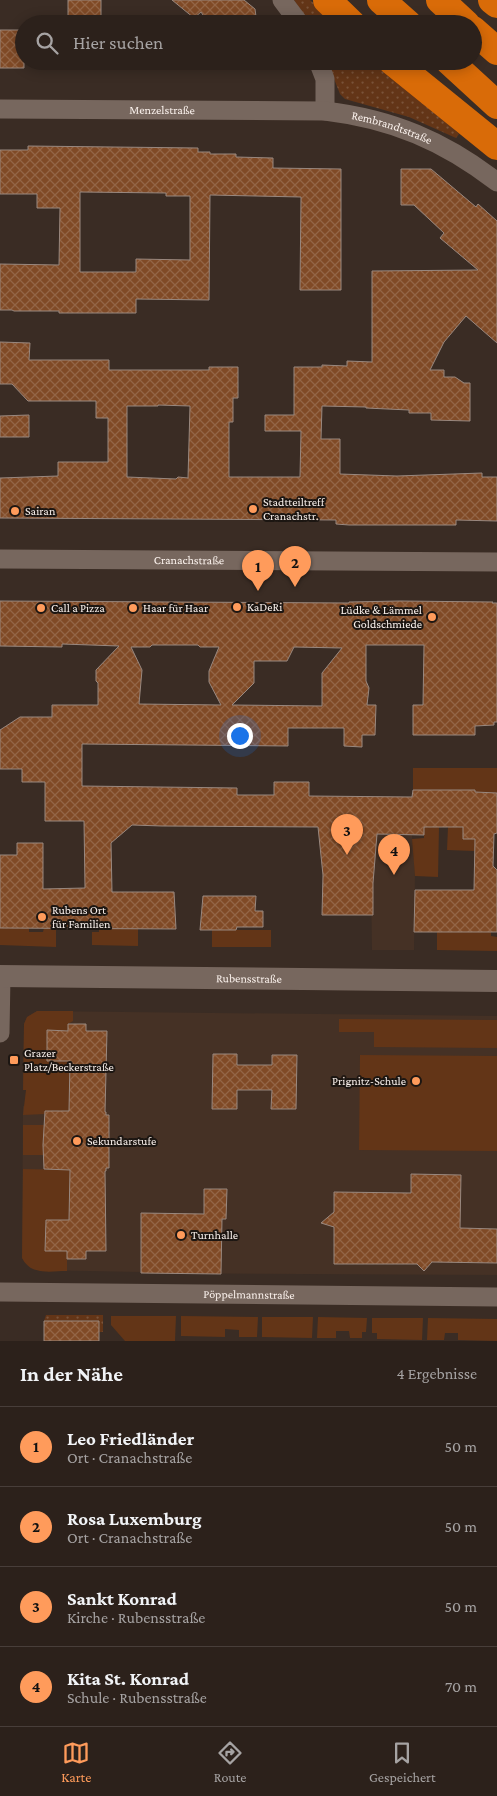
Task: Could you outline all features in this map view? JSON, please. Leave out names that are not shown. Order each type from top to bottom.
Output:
[{"type":"highway","points":[[327,0],[343,15]]},
{"type":"highway","points":[[381,0],[398,15]]},
{"type":"highway","points":[[440,0],[456,15]]},
{"type":"highway","points":[[492,0],[497,4]]},
{"type":"highway","points":[[482,38],[497,51]]},
{"type":"highway","points":[[403,70],[497,146]]},
{"type":"highway","points":[[459,70],[497,104]]},
{"type":"street","points":[[282,0],[293,15]]},
{"type":"street","points":[[322,70],[325,79],[325,111]]},
{"type":"street","name":"Menzelstraße","points":[[0,109],[325,111]]},
{"type":"street","name":"Rembrandtstraße","points":[[325,111],[379,121],[425,136],[458,154],[497,182]]},
{"type":"street","name":"Cranachstraße","points":[[0,559],[497,562]]},
{"type":"street","points":[[0,976],[0,1033]]},
{"type":"street","name":"Rubensstraße","points":[[0,976],[497,981]]},
{"type":"street","name":"Pöppelmannstraße","points":[[0,1292],[497,1297]]},
{"type":"shaded area","points":[[294,0],[310,0],[326,15],[304,15]]},
{"type":"shaded area","points":[[331,70],[388,70],[459,134],[456,138],[409,117],[345,99],[340,94]]},
{"type":"shaded area","points":[[413,768],[497,768],[497,793],[475,792],[475,790],[413,790]]},
{"type":"shaded area","points":[[375,797],[412,797],[415,873],[414,950],[372,950],[371,884]]},
{"type":"shaded area","points":[[424,827],[439,827],[438,877],[415,876],[412,839],[424,838]]},
{"type":"shaded area","points":[[448,827],[463,827],[463,839],[475,839],[475,851],[447,850]]},
{"type":"shaded area","points":[[0,928],[29,928],[29,932],[43,932],[44,928],[56,928],[56,947],[0,945]]},
{"type":"shaded area","points":[[99,929],[138,929],[138,946],[92,945],[92,932],[99,932]]},
{"type":"shaded area","points":[[212,930],[271,930],[271,947],[212,947]]},
{"type":"shaded area","points":[[437,932],[491,932],[491,936],[497,937],[497,951],[437,950]]},
{"type":"shaded area","points":[[37,1011],[497,1016],[497,1275],[141,1273],[36,1270],[30,1268],[22,1258],[23,1106],[25,1106],[26,1090],[23,1090],[24,1024],[27,1017]]},
{"type":"shaded area","points":[[37,1011],[73,1011],[73,1021],[68,1024],[68,1031],[47,1031],[47,1061],[70,1061],[69,1111],[23,1115],[26,1090],[23,1090],[24,1024],[27,1017]]},
{"type":"shaded area","points":[[339,1019],[497,1020],[497,1048],[374,1047],[374,1032],[339,1032]]},
{"type":"shaded area","points":[[360,1055],[497,1056],[497,1151],[359,1150]]},
{"type":"shaded area","points":[[23,1125],[45,1125],[45,1155],[23,1155]]},
{"type":"shaded area","points":[[23,1169],[70,1170],[69,1220],[46,1221],[45,1250],[67,1251],[67,1271],[48,1272],[36,1270],[26,1264],[22,1258]]},
{"type":"shaded area","points":[[46,1315],[103,1315],[103,1332],[99,1332],[99,1321],[44,1321]]},
{"type":"shaded area","points":[[111,1316],[176,1316],[175,1341],[125,1341],[111,1325]]},
{"type":"shaded area","points":[[181,1316],[258,1317],[257,1337],[239,1337],[239,1330],[225,1329],[225,1337],[181,1336]]},
{"type":"shaded area","points":[[262,1317],[313,1317],[312,1338],[262,1337]]},
{"type":"shaded area","points":[[318,1317],[367,1318],[366,1332],[362,1332],[362,1338],[350,1338],[349,1331],[336,1331],[336,1338],[317,1338]]},
{"type":"shaded area","points":[[372,1318],[423,1318],[422,1340],[377,1339],[377,1333],[372,1333]]},
{"type":"shaded area","points":[[428,1318],[497,1319],[497,1341],[458,1340],[458,1333],[445,1333],[444,1340],[427,1340]]},
{"type":"building","points":[[68,0],[101,0],[101,15],[68,15]]},
{"type":"building","points":[[172,0],[244,0],[255,9],[256,15],[203,15],[201,12],[198,15],[190,15]]},
{"type":"building","points":[[0,30],[15,30],[15,68],[0,68]]},
{"type":"building","points":[[28,146],[198,148],[198,152],[210,152],[210,154],[236,154],[236,157],[273,158],[273,168],[341,169],[341,290],[300,290],[301,197],[210,195],[209,300],[136,299],[136,313],[59,313],[59,311],[0,310],[0,264],[59,265],[60,208],[37,208],[37,194],[0,194],[0,150],[28,150]],"holes":[[[80,192],[166,193],[166,196],[190,196],[190,260],[136,259],[136,272],[80,272]]]},
{"type":"building","points":[[401,169],[431,169],[476,207],[478,204],[497,221],[497,343],[466,316],[444,342],[430,370],[444,370],[444,377],[455,377],[464,383],[470,383],[470,421],[431,420],[431,413],[409,413],[409,410],[322,406],[321,439],[340,439],[340,474],[397,476],[482,473],[482,477],[497,477],[497,521],[456,520],[456,525],[349,525],[336,524],[336,520],[0,518],[0,478],[58,476],[58,462],[108,462],[108,418],[96,418],[96,401],[28,401],[12,384],[0,384],[0,342],[30,343],[29,360],[109,360],[109,370],[209,370],[209,367],[238,367],[238,398],[233,398],[233,422],[229,422],[229,477],[300,477],[301,431],[265,431],[265,415],[294,415],[294,367],[347,366],[347,361],[372,362],[372,271],[478,270],[440,238],[444,233],[414,205],[401,205]],"holes":[[[127,406],[190,406],[188,478],[127,477]]]},
{"type":"building","points":[[29,415],[29,437],[0,437],[0,416]]},
{"type":"building","points":[[0,601],[349,603],[400,601],[497,603],[497,722],[494,722],[494,725],[475,726],[475,735],[413,735],[413,705],[423,705],[424,645],[366,645],[366,681],[369,688],[367,705],[376,705],[375,735],[362,735],[362,747],[344,746],[344,728],[288,728],[288,746],[82,744],[82,786],[237,788],[237,795],[274,795],[274,782],[309,782],[309,796],[412,797],[413,790],[475,790],[475,792],[497,793],[497,833],[494,834],[493,866],[497,870],[497,932],[414,932],[415,890],[474,890],[475,839],[463,839],[463,827],[424,827],[424,835],[377,834],[373,883],[373,915],[322,915],[323,875],[318,827],[132,825],[111,843],[112,892],[174,892],[176,929],[0,928],[0,855],[17,855],[17,843],[43,843],[43,889],[85,888],[84,821],[45,821],[45,782],[22,782],[22,769],[0,769],[0,730],[20,717],[52,717],[52,705],[98,705],[96,670],[119,646],[62,644],[62,647],[0,646]],"holes":[[[152,645],[219,647],[209,671],[209,682],[221,705],[139,704],[142,670],[131,647],[150,647]],[[294,647],[342,648],[322,673],[322,706],[232,705],[254,683],[254,661],[287,661]]]},
{"type":"building","points":[[203,896],[256,896],[255,911],[263,911],[263,927],[237,927],[236,930],[200,930]]},
{"type":"building","name":"Sekundarstufe","points":[[68,1024],[86,1024],[86,1031],[107,1031],[105,1112],[106,1115],[109,1115],[109,1168],[106,1168],[105,1171],[106,1251],[86,1251],[86,1259],[67,1259],[67,1251],[45,1251],[46,1220],[69,1220],[70,1170],[44,1169],[43,1145],[45,1111],[69,1111],[70,1061],[47,1061],[47,1030],[68,1031]]},
{"type":"building","points":[[213,1054],[237,1054],[237,1065],[272,1065],[272,1055],[297,1055],[296,1109],[271,1109],[272,1090],[237,1090],[237,1109],[212,1109]]},
{"type":"building","points":[[411,1174],[461,1175],[460,1228],[497,1229],[497,1263],[432,1262],[424,1271],[417,1264],[334,1264],[334,1227],[321,1223],[334,1212],[334,1192],[411,1193]]},
{"type":"building","name":"Turnhalle","points":[[204,1189],[227,1189],[226,1219],[222,1219],[221,1274],[141,1273],[141,1213],[204,1214]]},
{"type":"building","points":[[44,1321],[99,1321],[99,1341],[44,1341]]},
{"type":"place","name":"Stadtteiltreff Cranachstr.","points":[[253,509]]},
{"type":"place","name":"Sairan","points":[[15,511]]},
{"type":"place","name":"Rosa Luxemburg","points":[[295,587]]},
{"type":"place","name":"Leo Friedländer","points":[[258,591]]},
{"type":"place","name":"KaDeRi","points":[[237,607]]},
{"type":"place","name":"Call a Pizza","points":[[41,608]]},
{"type":"place","name":"Haar für Haar","points":[[133,608]]},
{"type":"place","name":"Lüdke & Lämmel Goldschmiede","points":[[432,617]]},
{"type":"place","name":"Sankt Konrad","points":[[347,855]]},
{"type":"place","name":"Kita St. Konrad","points":[[394,875]]},
{"type":"place","name":"Rubens Ort für Familien","points":[[42,917]]},
{"type":"place","name":"Grazer Platz/Beckerstraße","points":[[14,1060]]},
{"type":"place","name":"Prignitz-Schule","points":[[416,1081]]},
{"type":"place","name":"Sekundarstufe","points":[[77,1141]]},
{"type":"place","name":"Turnhalle","points":[[181,1235]]}]
